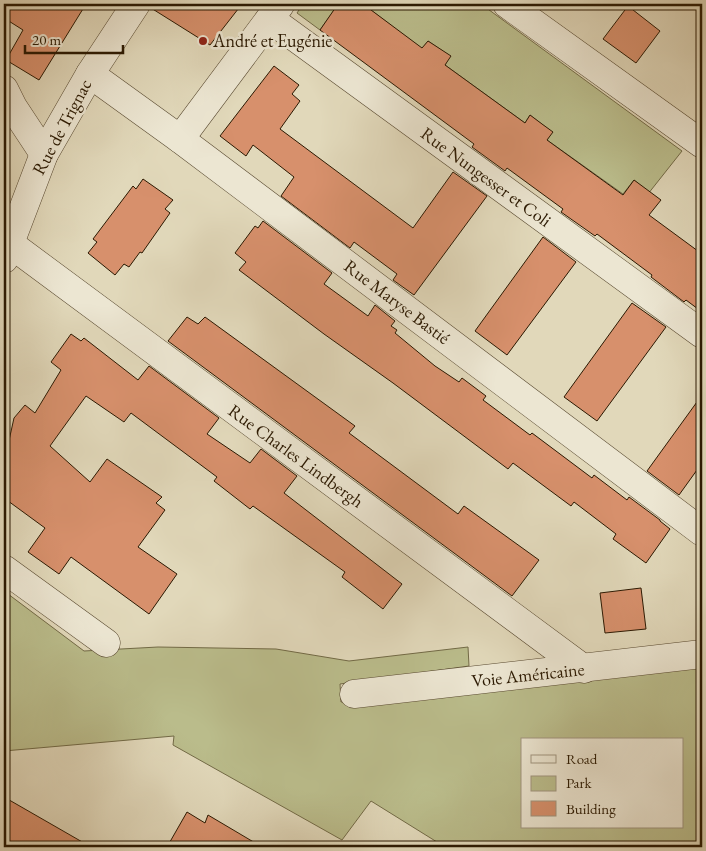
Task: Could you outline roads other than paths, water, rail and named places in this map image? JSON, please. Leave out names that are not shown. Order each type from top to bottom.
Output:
[{"type":"street","name":"Rue de Trignac","points":[[6,251],[44,154],[90,74],[136,4]]},
{"type":"street","points":[[507,4],[702,144]]},
{"type":"street","points":[[180,139],[276,11]]},
{"type":"street","name":"Rue Nungesser et Coli","points":[[276,11],[702,334]]},
{"type":"street","name":"Rue Maryse Bastié","points":[[90,74],[180,139],[702,532]]},
{"type":"street","points":[[4,88],[13,107],[44,154]]},
{"type":"street","name":"Rue Charles Lindbergh","points":[[6,251],[584,669]]},
{"type":"street","points":[[4,569],[106,643]]},
{"type":"street","name":"Voie Américaine","points":[[354,694],[702,654]]},
{"type":"place","name":"André et Eugénie","points":[[203,41]]}]
